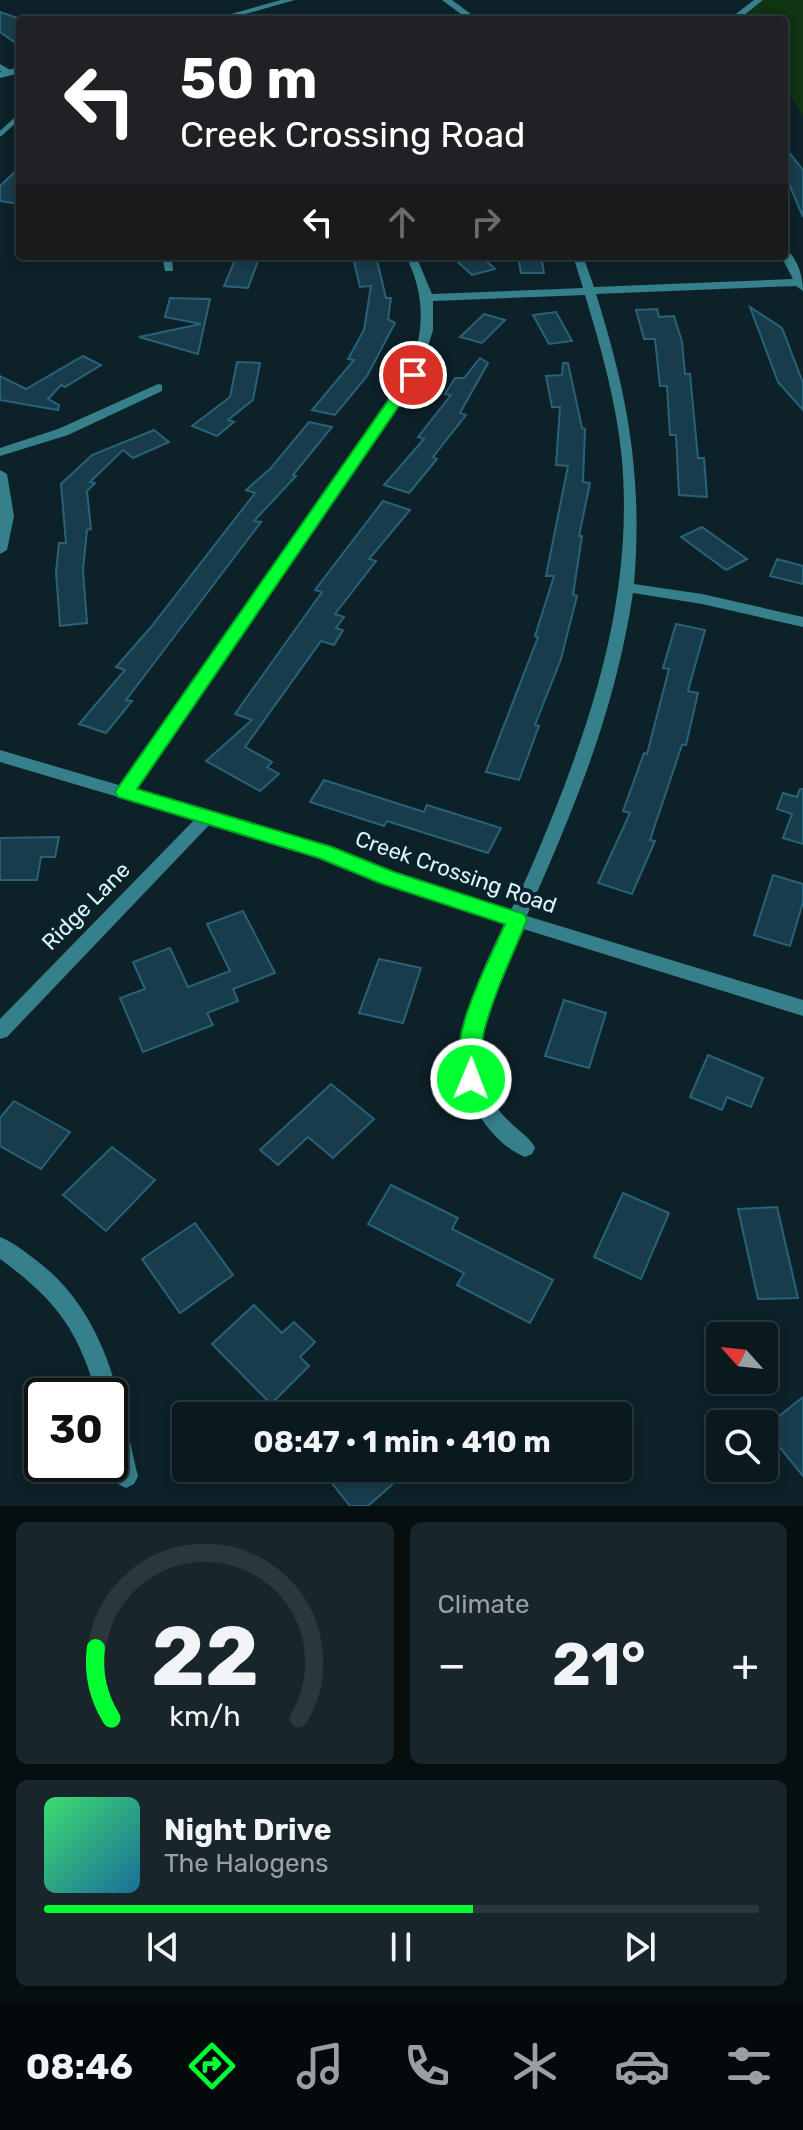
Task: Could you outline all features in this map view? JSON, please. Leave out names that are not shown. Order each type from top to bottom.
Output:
[{"type":"street","points":[[228,16],[291,0]]},
{"type":"street","points":[[446,0],[469,16]]},
{"type":"street","points":[[429,298],[802,285],[788,259]]},
{"type":"street","points":[[168,260],[169,269]]},
{"type":"street","points":[[125,792],[413,375],[428,335],[429,298],[413,260]]},
{"type":"street","points":[[525,1148],[499,1126],[481,1102],[471,1079],[469,1058],[483,1000],[565,806],[598,715],[614,659],[627,587],[633,506],[630,455],[612,364],[579,260]]},
{"type":"street","points":[[0,452],[75,427],[158,388]]},
{"type":"street","points":[[0,474],[7,516],[0,550]]},
{"type":"street","points":[[627,587],[702,599],[803,622]]},
{"type":"street","name":"Creek Crossing Road","points":[[0,756],[325,852],[387,877],[517,920],[803,1008]]},
{"type":"street","name":"Ridge Lane","points":[[0,1031],[207,817]]},
{"type":"street","points":[[0,1247],[39,1274],[66,1299],[83,1326],[103,1378]]},
{"type":"lane","points":[[0,134],[16,120]]},
{"type":"green space","points":[[759,0],[803,0],[803,116],[788,92],[788,16],[750,16],[747,8]]},
{"type":"building","points":[[0,12],[16,18],[16,43],[0,32]]},
{"type":"building","points":[[788,151],[803,170],[803,217],[788,181]]},
{"type":"building","points":[[16,171],[16,203],[0,201],[0,186]]},
{"type":"building","points":[[235,260],[258,261],[248,288],[224,286]]},
{"type":"building","points":[[377,260],[386,298],[391,298],[388,319],[395,323],[367,376],[335,415],[312,410],[354,360],[348,359],[364,330],[371,286],[360,287],[354,262]]},
{"type":"building","points":[[455,260],[485,260],[495,269],[472,275]]},
{"type":"building","points":[[519,260],[542,260],[544,273],[521,273]]},
{"type":"building","points":[[170,298],[210,299],[198,354],[139,337],[201,324],[165,317]]},
{"type":"building","points":[[750,307],[782,328],[803,383],[803,410],[778,382]]},
{"type":"building","points":[[657,309],[659,317],[674,316],[682,342],[685,374],[690,374],[698,458],[704,458],[707,497],[679,495],[676,435],[670,435],[667,386],[660,386],[655,339],[644,339],[636,310]]},
{"type":"building","points":[[556,312],[572,341],[549,344],[533,315]]},
{"type":"building","points":[[484,314],[505,320],[482,343],[460,337]]},
{"type":"building","points":[[83,356],[101,365],[65,387],[61,385],[48,399],[59,405],[58,410],[0,400],[0,376],[26,389]]},
{"type":"building","points":[[480,358],[488,363],[460,413],[466,415],[433,457],[437,459],[409,493],[384,485],[424,439],[418,437],[451,395],[445,394],[455,378],[464,378]]},
{"type":"building","points":[[237,362],[260,363],[253,400],[228,420],[234,422],[217,436],[192,426],[230,397]]},
{"type":"building","points":[[563,363],[568,363],[582,428],[585,429],[583,482],[590,483],[579,536],[582,536],[573,595],[577,596],[561,659],[535,725],[539,726],[519,780],[486,772],[538,637],[535,636],[554,576],[546,576],[568,466],[556,465],[560,407],[552,407],[546,376],[562,375]]},
{"type":"building","points":[[309,422],[332,427],[293,475],[296,476],[254,521],[261,522],[126,700],[132,701],[106,733],[79,724],[125,670],[116,667],[255,493],[246,490],[271,468]]},
{"type":"building","points":[[154,430],[169,442],[133,458],[123,450],[90,482],[95,483],[87,491],[91,529],[87,530],[83,570],[87,623],[60,626],[56,572],[59,543],[66,543],[61,484],[92,455]]},
{"type":"building","points":[[383,501],[410,510],[369,559],[376,561],[335,614],[344,617],[336,628],[343,630],[334,645],[321,641],[245,747],[272,762],[267,767],[279,774],[260,791],[206,761],[252,720],[235,714],[322,592],[315,590]]},
{"type":"building","points":[[702,527],[747,559],[726,570],[681,537]]},
{"type":"building","points":[[777,559],[803,566],[803,584],[770,576]]},
{"type":"building","points":[[676,624],[705,630],[688,691],[698,693],[686,745],[682,745],[650,840],[655,841],[632,894],[598,883],[630,813],[623,811],[644,753],[647,754],[669,669],[663,668]]},
{"type":"building","points":[[324,780],[424,812],[427,805],[501,828],[488,853],[387,821],[384,826],[310,802]]},
{"type":"building","points":[[803,789],[803,844],[783,838],[792,814],[777,809],[783,793],[797,797]]},
{"type":"building","points":[[59,837],[55,857],[41,857],[37,880],[0,880],[0,838]]},
{"type":"building","points":[[773,875],[803,884],[803,902],[790,946],[754,935]]},
{"type":"building","points":[[243,911],[275,973],[233,989],[238,1001],[207,1013],[213,1025],[143,1052],[120,998],[145,989],[133,962],[170,948],[188,987],[230,971],[207,924]]},
{"type":"building","points":[[379,959],[421,968],[403,1023],[359,1013]]},
{"type":"building","points":[[564,1000],[606,1013],[589,1068],[545,1056]]},
{"type":"building","points":[[708,1055],[763,1078],[751,1107],[727,1097],[722,1110],[690,1097]]},
{"type":"building","points":[[331,1084],[374,1119],[333,1158],[308,1137],[278,1165],[260,1150]]},
{"type":"building","points":[[14,1101],[70,1132],[41,1169],[0,1146],[0,1118]]},
{"type":"building","points":[[112,1147],[155,1180],[106,1231],[63,1195]]},
{"type":"building","points":[[391,1185],[458,1218],[452,1229],[553,1280],[530,1323],[457,1285],[464,1273],[368,1224]]},
{"type":"building","points":[[623,1193],[669,1213],[641,1279],[594,1257]]},
{"type":"building","points":[[777,1207],[798,1298],[758,1299],[738,1209]]},
{"type":"building","points":[[195,1223],[233,1275],[180,1313],[142,1259]]},
{"type":"building","points":[[254,1305],[282,1333],[294,1322],[315,1342],[300,1357],[309,1366],[273,1402],[269,1402],[212,1344]]},
{"type":"building","points":[[803,1397],[803,1476],[778,1445],[778,1417]]},
{"type":"building","points":[[331,1482],[395,1482],[368,1506],[350,1506]]},
{"type":"route","points":[[413,375],[125,792],[325,852],[387,877],[517,920],[483,1000],[473,1034],[469,1058],[471,1079]]}]
